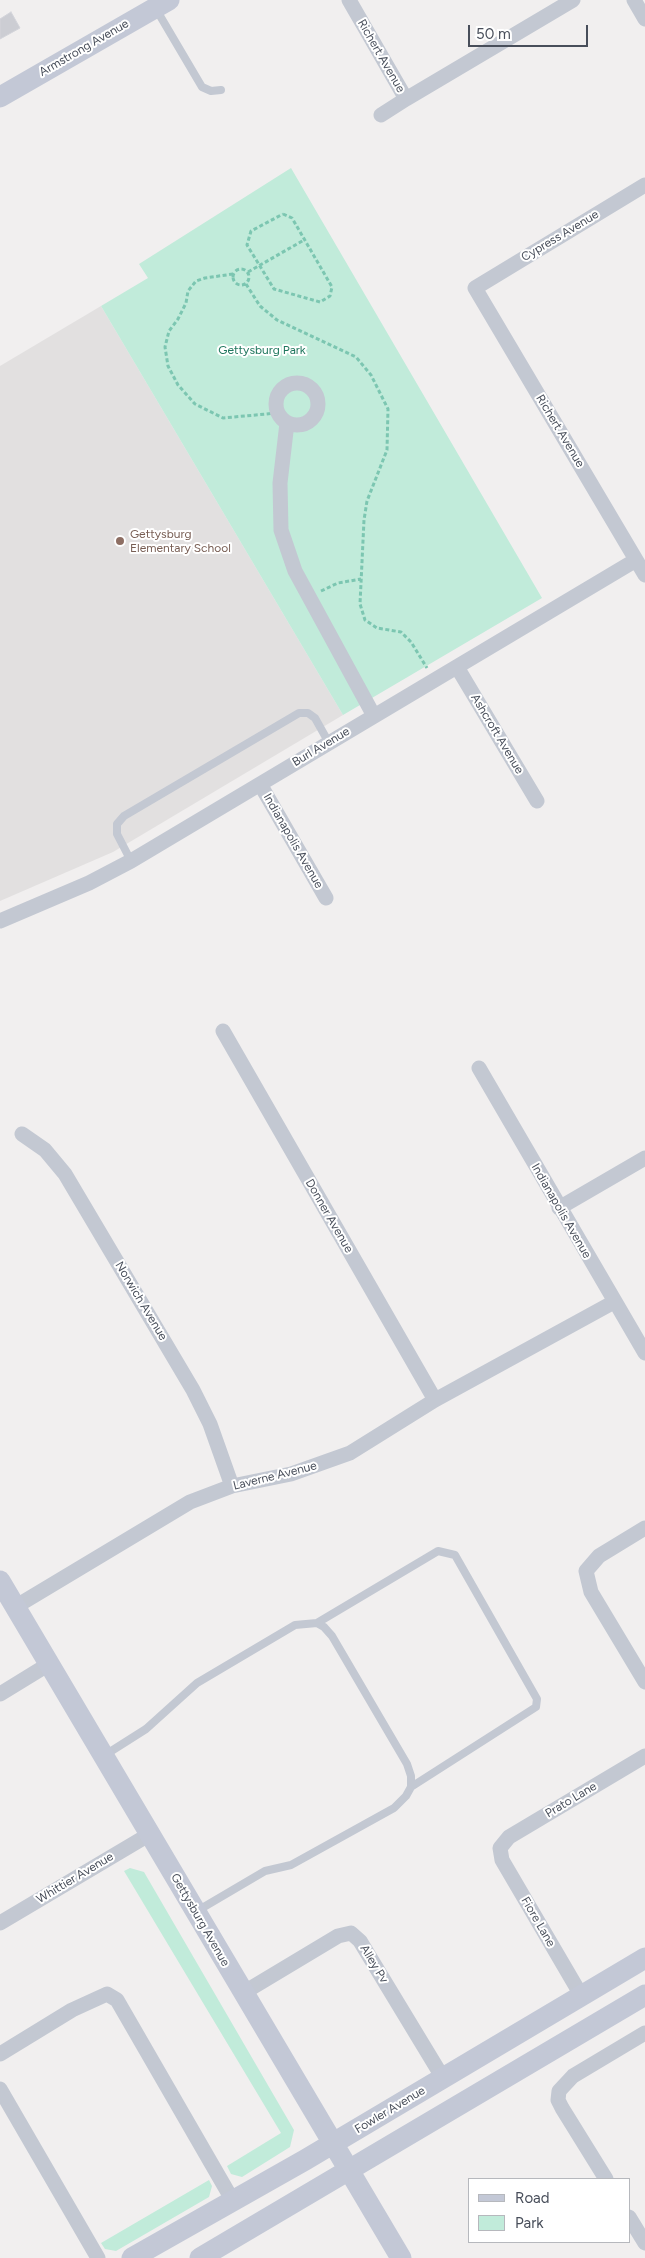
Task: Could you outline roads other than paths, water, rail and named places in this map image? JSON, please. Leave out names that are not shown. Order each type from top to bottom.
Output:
[{"type":"main road","name":"Armstrong Avenue","points":[[0,97],[164,2]]},
{"type":"main road","name":"Gettysburg Avenue","points":[[0,1581],[401,2258]]},
{"type":"main road","name":"Fowler Avenue","points":[[132,2258],[333,2143],[645,1958]]},
{"type":"main road","points":[[200,2258],[645,1995]]},
{"type":"street","name":"Richert Avenue","points":[[349,0],[406,99],[573,0]]},
{"type":"street","points":[[634,0],[645,18]]},
{"type":"street","points":[[381,115],[406,99]]},
{"type":"street","name":"Cypress Avenue","points":[[475,288],[645,185]]},
{"type":"street","name":"Richert Avenue","points":[[475,288],[645,575]]},
{"type":"street","points":[[282,418],[281,530],[295,571],[374,716]]},
{"type":"street","name":"Burl Avenue","points":[[0,921],[89,882],[131,861],[636,560]]},
{"type":"street","name":"Ashcroft Avenue","points":[[457,667],[537,801]]},
{"type":"street","name":"Indianapolis Avenue","points":[[260,784],[326,898]]},
{"type":"street","name":"Donner Avenue","points":[[223,1031],[435,1400]]},
{"type":"street","name":"Indianapolis Avenue","points":[[480,1068],[559,1208],[645,1353]]},
{"type":"street","name":"Norwich Avenue","points":[[22,1134],[45,1150],[65,1174],[193,1390],[210,1424],[232,1486]]},
{"type":"street","points":[[559,1208],[645,1158]]},
{"type":"street","name":"Laverne Avenue","points":[[15,1607],[190,1502],[232,1486],[292,1474],[350,1453],[435,1400],[614,1302]]},
{"type":"street","points":[[645,1528],[599,1556],[586,1571],[591,1592],[645,1682]]},
{"type":"street","points":[[0,1694],[49,1664]]},
{"type":"street","name":"Prato Lane","points":[[500,1848],[509,1837],[645,1756]]},
{"type":"street","name":"Whittier Avenue","points":[[0,1923],[150,1834]]},
{"type":"street","name":"Fiore Lane","points":[[500,1848],[502,1860],[581,1995]]},
{"type":"street","name":"Alley Pv","points":[[244,1993],[338,1936],[351,1933],[360,1941],[443,2078]]},
{"type":"street","points":[[0,2054],[72,2010],[107,1994],[117,2000],[233,2201]]},
{"type":"street","points":[[605,2178],[562,2108],[558,2100],[559,2091],[573,2076],[645,2033]]},
{"type":"street","points":[[0,2090],[98,2258]]},
{"type":"street","points":[[630,2219],[645,2243]]},
{"type":"lane","points":[[164,2],[202,87],[211,90],[221,90]]},
{"type":"lane","points":[[131,861],[117,834],[117,824],[124,816],[149,801],[299,713],[308,713],[315,718],[329,743]]},
{"type":"lane","points":[[104,1756],[146,1729],[197,1683],[295,1625],[316,1623],[438,1551],[455,1555],[537,1699],[536,1708],[411,1787],[406,1796],[394,1808],[291,1865],[264,1871],[195,1912]]},
{"type":"lane","points":[[316,1623],[324,1627],[332,1636],[407,1764],[411,1776],[411,1787]]},
{"type":"place","name":"Gettysburg Elementary School","points":[[120,541]]},
{"type":"park label","name":"Gettysburg Park","points":[[262,350]]}]
